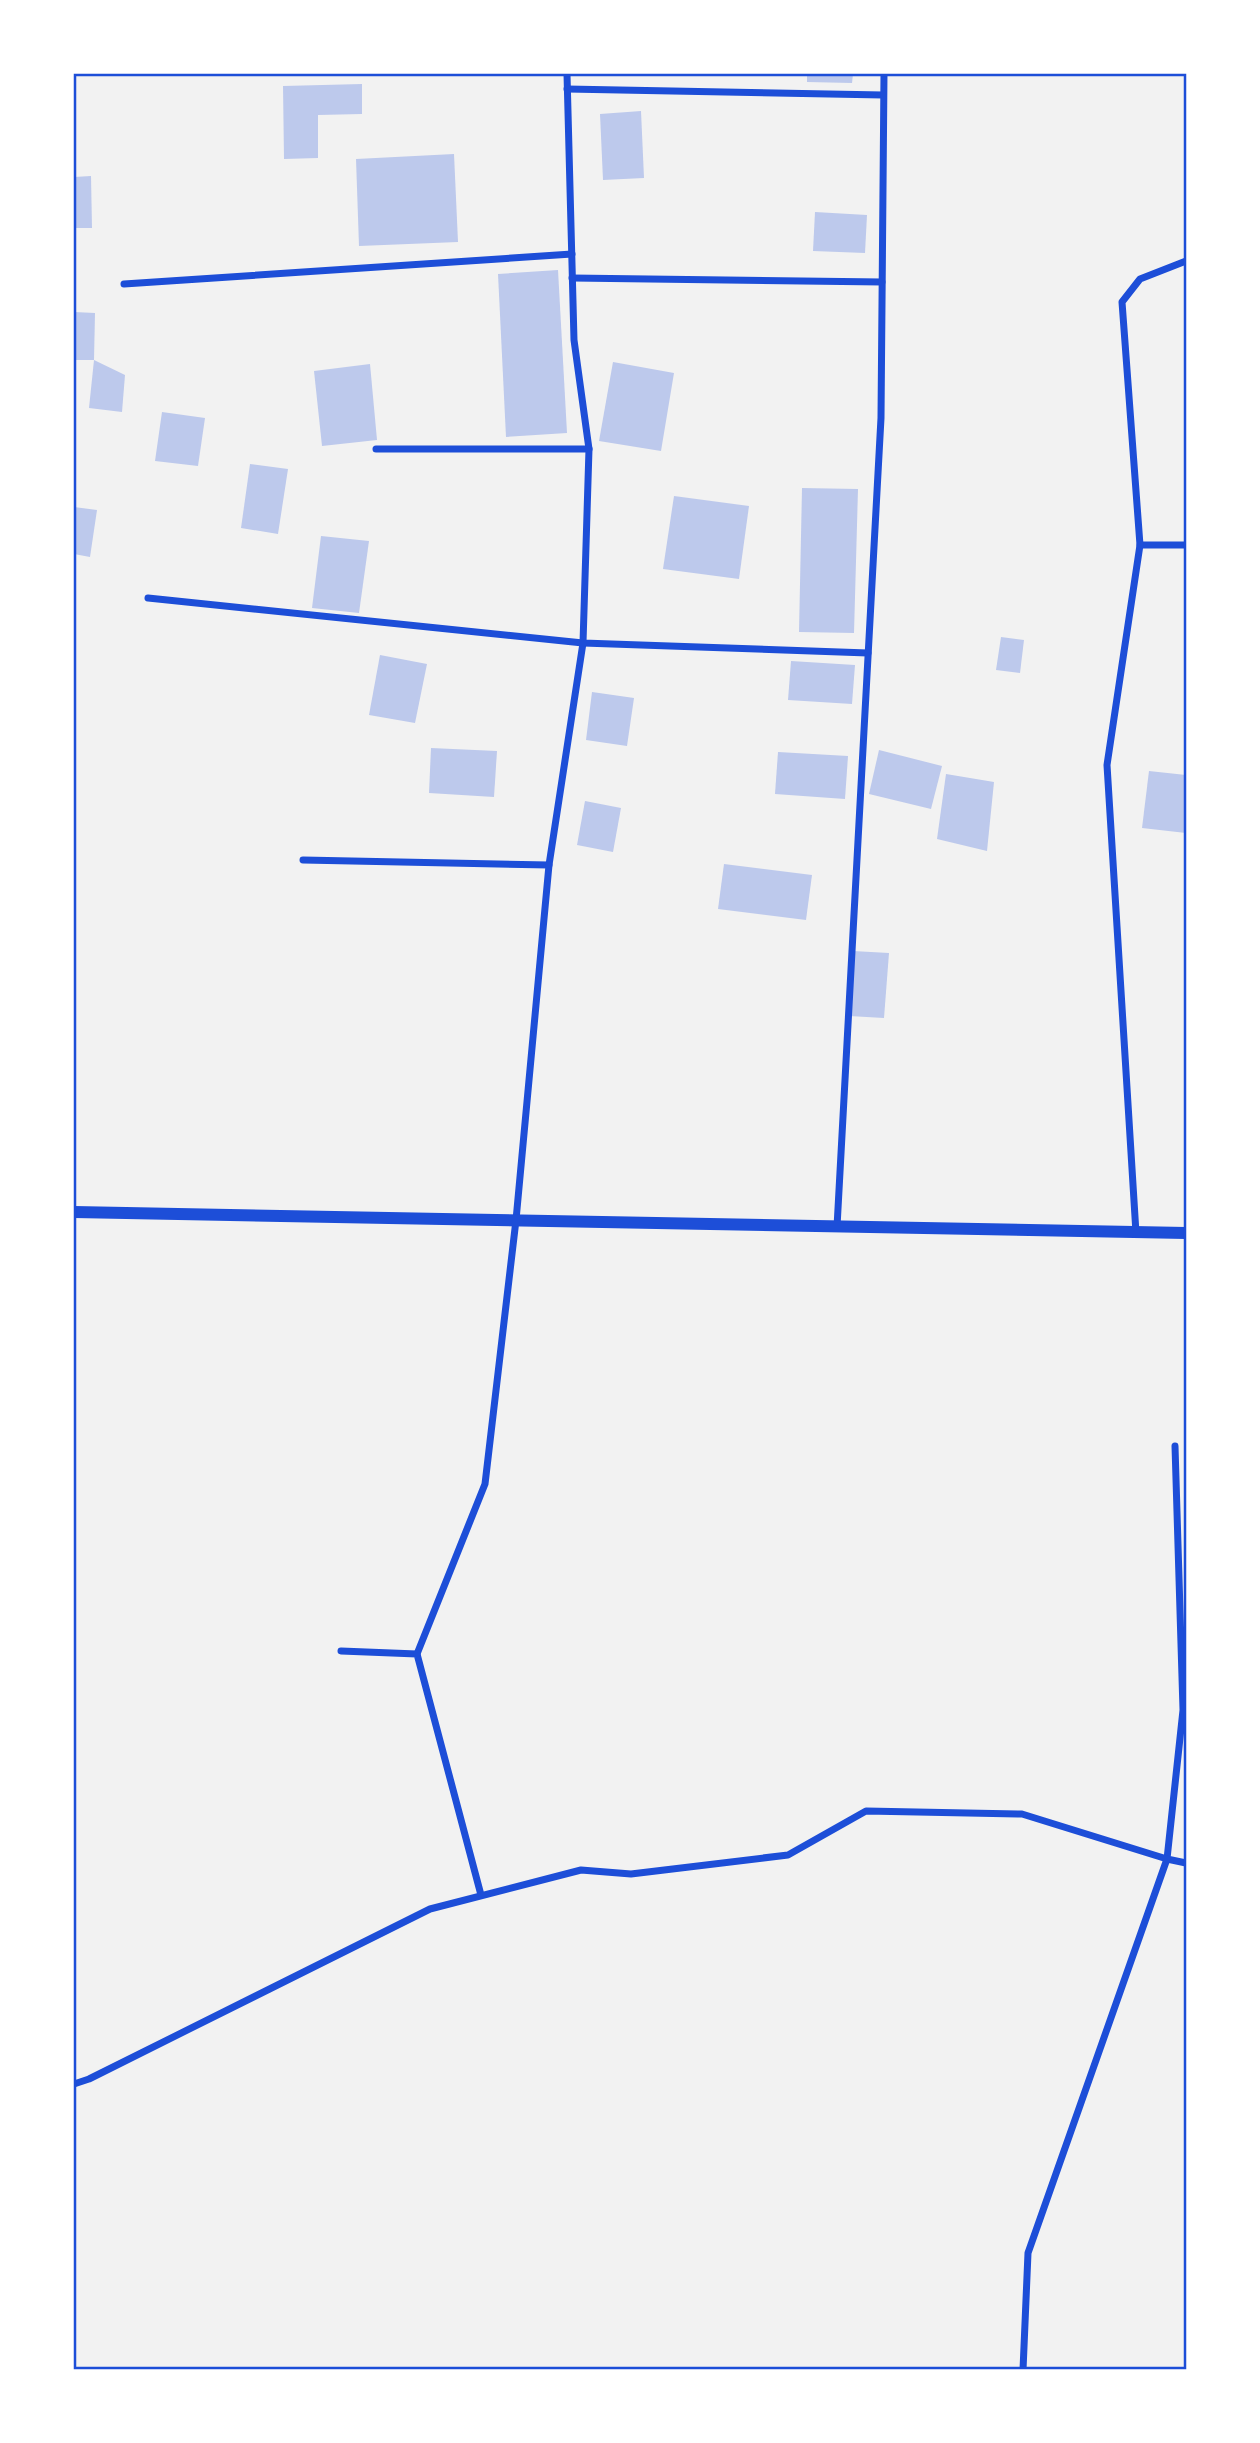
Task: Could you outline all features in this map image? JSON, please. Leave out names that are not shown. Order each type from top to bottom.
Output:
[{"type":"street","points":[[481,1895],[416,1654],[485,1484],[516,1220],[549,865],[583,643],[589,449],[574,340],[566,74]]},
{"type":"street","points":[[837,1228],[881,418],[884,74]]},
{"type":"street","points":[[567,89],[883,95]]},
{"type":"street","points":[[124,284],[572,254]]},
{"type":"street","points":[[1136,1233],[1107,765],[1140,545],[1122,302],[1140,279],[1186,261]]},
{"type":"street","points":[[572,278],[882,282]]},
{"type":"street","points":[[376,449],[589,449]]},
{"type":"street","points":[[1140,545],[1186,545]]},
{"type":"street","points":[[148,598],[583,643],[868,653]]},
{"type":"street","points":[[303,860],[549,865]]},
{"type":"street","points":[[74,1212],[1186,1233]]},
{"type":"street","points":[[1023,2370],[1028,2253],[1167,1859],[1183,1710],[1175,1446]]},
{"type":"street","points":[[341,1651],[416,1654]]},
{"type":"street","points":[[74,2084],[430,1909],[581,1870],[631,1874],[788,1855],[866,1811],[1022,1814],[1186,1863]]},
{"type":"building","points":[[807,74],[853,74],[852,83],[807,82]]},
{"type":"building","points":[[362,84],[362,114],[318,115],[318,158],[284,159],[283,86]]},
{"type":"building","points":[[641,111],[644,178],[603,180],[600,114]]},
{"type":"building","points":[[454,154],[458,242],[359,246],[356,159]]},
{"type":"building","points":[[91,176],[92,228],[74,228],[74,177]]},
{"type":"building","points":[[815,212],[867,215],[865,253],[813,251]]},
{"type":"building","points":[[558,270],[567,433],[506,437],[498,274]]},
{"type":"building","points":[[74,312],[95,313],[94,360],[74,360]]},
{"type":"building","points":[[94,360],[125,375],[122,412],[89,408]]},
{"type":"building","points":[[613,362],[674,373],[661,451],[599,441]]},
{"type":"building","points":[[370,364],[377,440],[322,446],[314,371]]},
{"type":"building","points":[[162,412],[205,418],[198,466],[155,461]]},
{"type":"building","points":[[250,464],[288,469],[278,534],[241,528]]},
{"type":"building","points":[[802,488],[858,489],[854,633],[799,632]]},
{"type":"building","points":[[674,496],[749,506],[739,579],[663,569]]},
{"type":"building","points":[[74,507],[97,510],[90,557],[74,554]]},
{"type":"building","points":[[321,536],[369,541],[359,613],[312,608]]},
{"type":"building","points":[[1001,637],[1024,640],[1020,673],[996,670]]},
{"type":"building","points":[[380,655],[427,664],[415,723],[369,715]]},
{"type":"building","points":[[791,661],[855,665],[852,704],[788,700]]},
{"type":"building","points":[[592,692],[634,698],[627,746],[586,740]]},
{"type":"building","points":[[431,748],[497,751],[494,797],[429,793]]},
{"type":"building","points":[[879,750],[942,766],[931,809],[869,794]]},
{"type":"building","points":[[778,752],[848,756],[845,799],[775,794]]},
{"type":"building","points":[[1149,771],[1186,775],[1186,833],[1142,828]]},
{"type":"building","points":[[946,774],[994,782],[987,851],[937,839]]},
{"type":"building","points":[[585,801],[621,808],[613,852],[577,845]]},
{"type":"building","points":[[724,864],[812,875],[806,920],[718,909]]},
{"type":"building","points":[[853,951],[889,953],[884,1018],[849,1016]]}]
